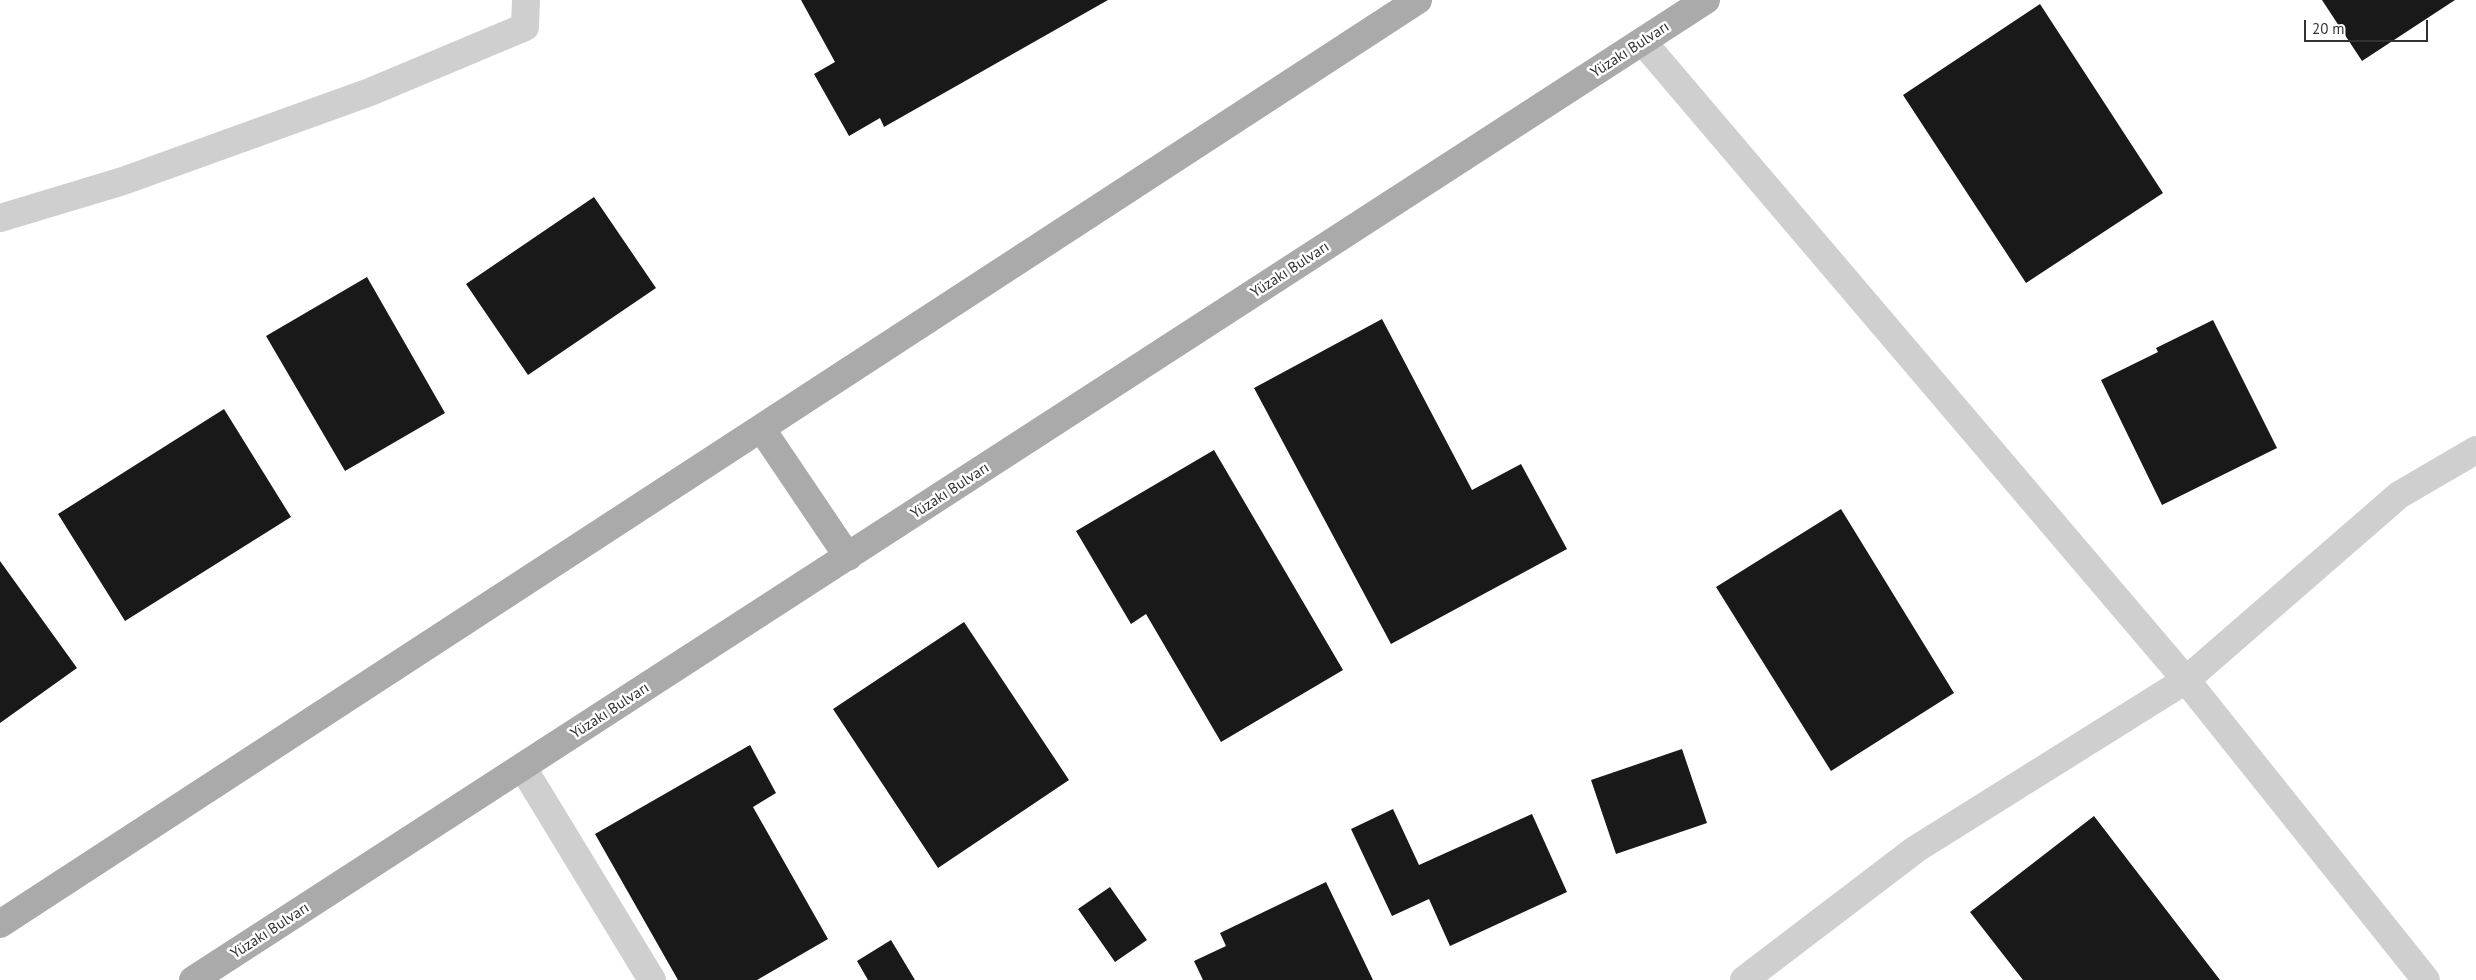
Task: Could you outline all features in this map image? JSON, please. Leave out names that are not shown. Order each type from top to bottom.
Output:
[{"type":"main road","points":[[0,924],[1418,0]]},
{"type":"main road","name":"Yüzakı Bulvarı","points":[[193,980],[1706,0]]},
{"type":"main road","points":[[761,428],[848,557]]},
{"type":"street","points":[[0,218],[123,181],[370,92],[525,27],[526,0]]},
{"type":"street","points":[[1643,42],[2186,680],[2426,980]]},
{"type":"street","points":[[1744,980],[1916,849],[2186,680],[2399,495],[2476,450]]},
{"type":"street","points":[[523,768],[652,980]]},
{"type":"building","points":[[801,0],[1108,0],[884,127],[880,118],[849,136],[814,74],[835,62]]},
{"type":"building","points":[[2322,0],[2455,0],[2362,61]]},
{"type":"building","points":[[2040,4],[2163,193],[2026,283],[1903,95]]},
{"type":"building","points":[[594,197],[656,288],[528,375],[466,284]]},
{"type":"building","points":[[367,277],[445,413],[345,471],[266,336]]},
{"type":"building","points":[[1382,319],[1472,490],[1521,464],[1567,549],[1391,644],[1254,388]]},
{"type":"building","points":[[2213,320],[2277,448],[2162,505],[2101,380],[2158,352],[2156,348]]},
{"type":"building","points":[[224,409],[291,517],[125,621],[58,514]]},
{"type":"building","points":[[1214,450],[1343,670],[1221,742],[1146,614],[1131,624],[1076,531]]},
{"type":"building","points":[[1841,509],[1954,693],[1831,771],[1716,587]]},
{"type":"building","points":[[0,561],[77,668],[0,723]]},
{"type":"building","points":[[964,622],[1069,780],[938,868],[833,709]]},
{"type":"building","points":[[750,745],[776,793],[753,807],[828,939],[757,980],[678,980],[595,834]]},
{"type":"building","points":[[1682,749],[1707,823],[1616,854],[1591,780]]},
{"type":"building","points":[[1393,809],[1419,865],[1532,814],[1567,892],[1450,946],[1429,899],[1392,916],[1351,829]]},
{"type":"building","points":[[2094,816],[2220,980],[2023,980],[1970,912]]},
{"type":"building","points":[[1326,882],[1373,980],[1203,980],[1194,961],[1226,946],[1220,933]]},
{"type":"building","points":[[1110,887],[1147,940],[1115,962],[1078,909]]},
{"type":"building","points":[[891,940],[915,980],[868,980],[857,961]]}]
